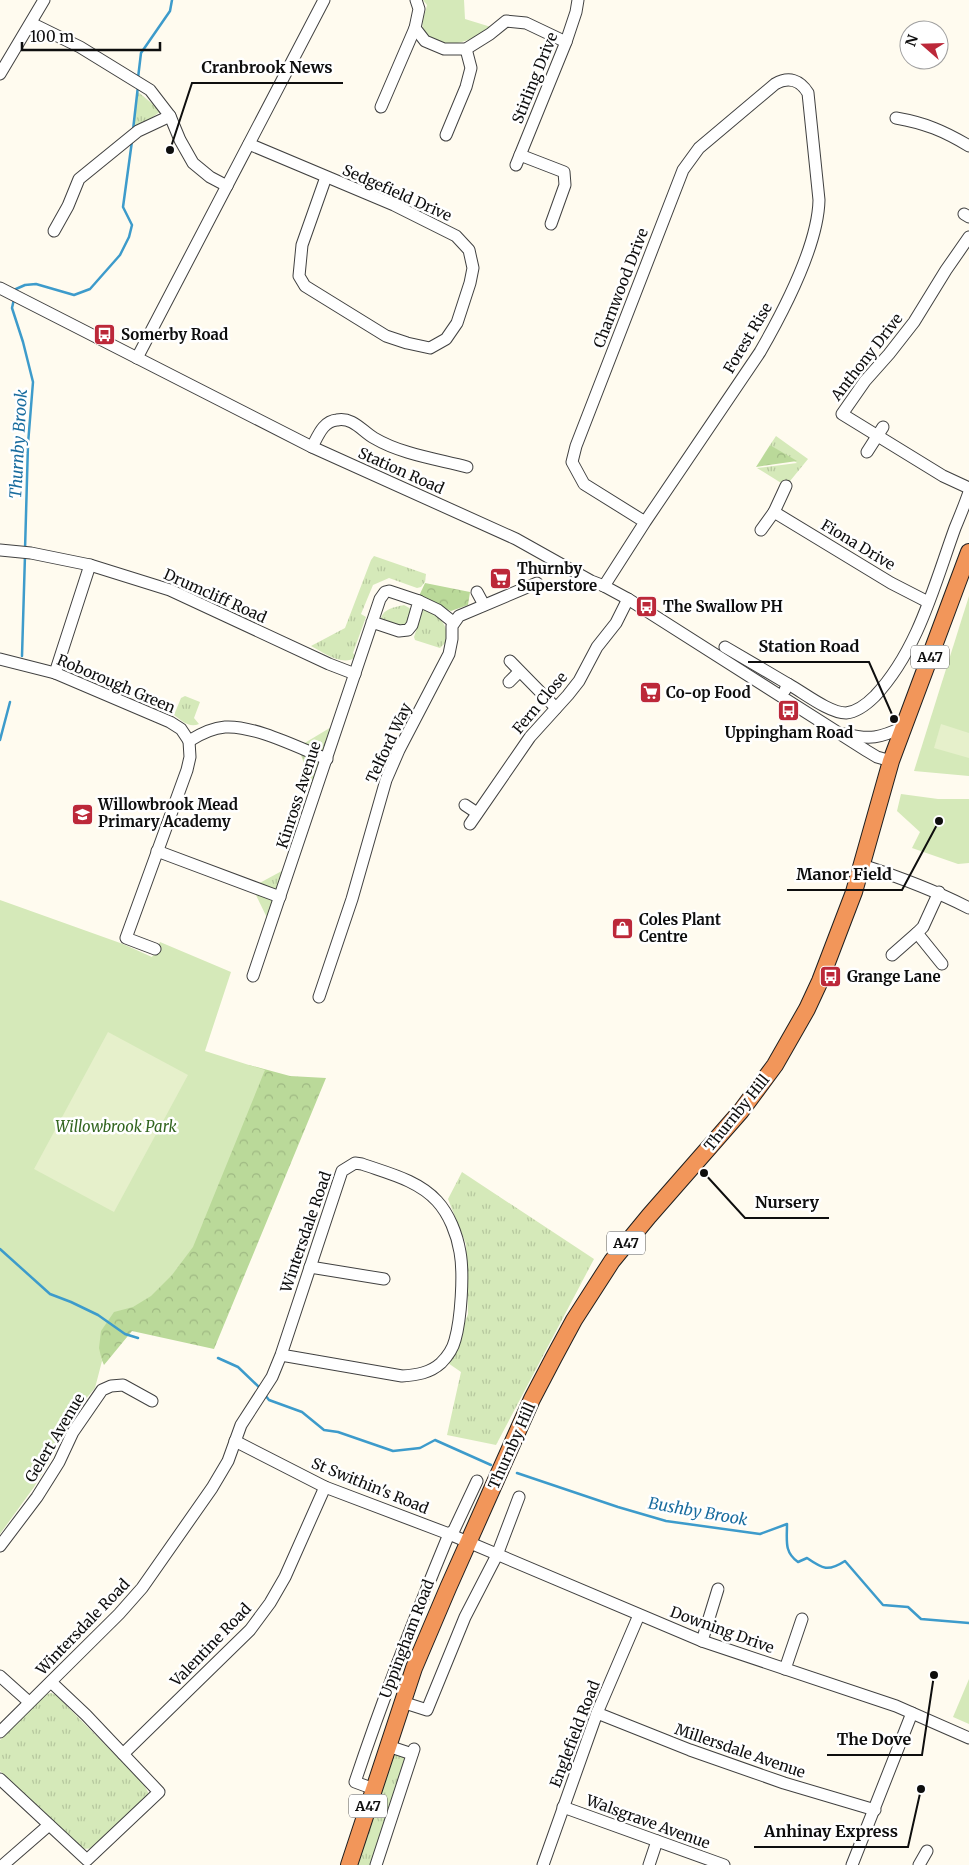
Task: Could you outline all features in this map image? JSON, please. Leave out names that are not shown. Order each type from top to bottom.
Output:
[{"type":"highway","name":"Thurnby Hill","points":[[388,1746],[424,1643],[532,1400],[574,1320],[612,1261],[639,1227],[742,1111],[790,1041],[820,981],[862,865],[891,761],[969,552]]},
{"type":"highway","name":"A47","points":[[350,1865],[388,1746]]},
{"type":"street","points":[[0,74],[44,0]]},
{"type":"street","points":[[137,358],[324,0]]},
{"type":"street","points":[[381,107],[415,28],[420,9],[416,0]]},
{"type":"street","name":"Stirling Drive","points":[[551,224],[565,185],[564,172],[518,160],[566,42],[578,0]]},
{"type":"street","points":[[415,28],[425,40],[444,49],[466,49],[506,21],[526,23],[566,42]]},
{"type":"street","points":[[31,23],[97,57],[150,90],[170,116],[180,140],[193,163],[210,178],[227,186]]},
{"type":"street","points":[[446,135],[466,87],[471,68],[466,49]]},
{"type":"street","name":"Forest Rise","points":[[604,586],[760,352],[788,297],[814,234],[819,200],[808,93],[804,86],[792,80]]},
{"type":"street","name":"Charnwood Drive","points":[[645,522],[584,484],[572,462],[576,446],[683,170],[699,148],[775,84],[781,81],[792,80]]},
{"type":"street","points":[[54,231],[68,206],[79,179],[138,131],[170,116]]},
{"type":"street","points":[[896,118],[922,122],[949,134],[969,146]]},
{"type":"street","name":"Sedgefield Drive","points":[[249,144],[394,206],[456,236],[469,250],[473,268],[457,324],[446,339],[430,348],[386,336],[305,286],[299,276],[302,245],[326,177]]},
{"type":"street","name":"Anthony Drive","points":[[969,237],[914,322],[890,354],[865,381],[842,414],[880,431],[943,476],[969,488]]},
{"type":"street","name":"Station Road","points":[[0,289],[312,446],[516,539],[628,600],[836,732],[877,757],[891,761]]},
{"type":"street","points":[[312,446],[326,425],[339,419],[354,423],[374,438],[417,455],[467,467]]},
{"type":"street","points":[[867,452],[880,431]]},
{"type":"street","points":[[761,530],[774,512],[786,486]]},
{"type":"street","points":[[725,648],[827,707],[844,713],[852,712],[867,704],[888,681],[910,646],[969,492]]},
{"type":"street","name":"Fiona Drive","points":[[774,512],[891,583],[928,602]]},
{"type":"street","name":"Drumcliff Road","points":[[0,550],[31,553],[90,565],[170,590],[355,674]]},
{"type":"street","points":[[56,673],[90,565]]},
{"type":"street","points":[[453,622],[459,616],[536,583]]},
{"type":"street","name":"Kinross Avenue","points":[[253,976],[380,599],[386,592],[392,592],[438,610],[453,622]]},
{"type":"street","points":[[477,592],[484,605]]},
{"type":"street","name":"Fern Close","points":[[470,824],[530,737],[579,681],[597,647],[616,623],[628,600]]},
{"type":"street","points":[[372,622],[399,631],[408,630],[412,625],[419,602]]},
{"type":"street","name":"Telford Way","points":[[319,997],[352,899],[386,780],[399,750],[450,654],[453,622]]},
{"type":"street","name":"Roborough Green","points":[[0,660],[56,673],[170,722],[181,729],[189,740]]},
{"type":"street","points":[[510,662],[556,708]]},
{"type":"street","points":[[509,682],[519,672]]},
{"type":"street","points":[[781,696],[788,684]]},
{"type":"street","points":[[155,949],[126,938],[187,770],[190,757],[189,740],[214,729],[225,727],[239,728],[258,733],[327,759]]},
{"type":"street","name":"Station Road","points":[[836,732],[868,739],[903,727]]},
{"type":"street","points":[[466,805],[477,812]]},
{"type":"street","points":[[158,851],[280,897]]},
{"type":"street","points":[[862,865],[939,892],[969,908]]},
{"type":"street","points":[[892,955],[923,927],[939,892]]},
{"type":"street","points":[[917,933],[942,964]]},
{"type":"street","name":"Wintersdale Road","points":[[0,1732],[119,1614],[142,1588],[212,1488],[228,1461],[240,1425],[272,1377],[342,1171],[355,1163],[362,1164],[408,1181],[436,1200],[450,1221],[460,1253],[461,1274],[455,1341],[442,1362],[430,1371],[402,1376],[281,1354]]},
{"type":"street","points":[[310,1267],[384,1279]]},
{"type":"street","name":"Gelert Avenue","points":[[0,1546],[37,1498],[59,1462],[74,1432],[102,1390],[111,1386],[123,1385],[152,1401]]},
{"type":"street","name":"St Swithin's Road","points":[[235,1441],[325,1487],[469,1542]]},
{"type":"street","name":"Uppingham Road","points":[[374,1789],[355,1782],[377,1716],[449,1534],[454,1530],[477,1481]]},
{"type":"street","name":"Valentine Road","points":[[123,1754],[250,1630],[270,1603],[285,1577],[325,1487]]},
{"type":"street","name":"Uppingham Road","points":[[402,1702],[427,1710],[465,1617],[497,1555],[519,1497]]},
{"type":"street","name":"Downing Drive","points":[[469,1542],[702,1641],[845,1688],[912,1713],[969,1738]]},
{"type":"street","points":[[702,1641],[718,1589]]},
{"type":"street","name":"Englefield Road","points":[[543,1865],[597,1713],[639,1615]]},
{"type":"street","points":[[785,1669],[802,1619]]},
{"type":"street","points":[[0,1676],[29,1702]]},
{"type":"street","points":[[0,1779],[87,1860],[159,1792],[51,1682]]},
{"type":"street","name":"Millersdale Avenue","points":[[597,1713],[690,1750],[774,1780],[875,1810]]},
{"type":"street","points":[[856,1864],[912,1713]]},
{"type":"street","points":[[376,1865],[413,1752],[388,1746]]},
{"type":"street","name":"Walsgrave Avenue","points":[[563,1807],[724,1865]]},
{"type":"street","points":[[3,1865],[49,1825]]},
{"type":"street","points":[[649,1865],[657,1841]]},
{"type":"street","points":[[918,1865],[927,1851]]},
{"type":"green space","points":[[423,0],[464,0],[465,19],[491,27],[463,42],[448,43],[433,39],[424,30],[423,23],[427,5]]},
{"type":"green space","points":[[137,91],[161,111],[135,130],[133,127]]},
{"type":"green space","points":[[776,436],[808,459],[786,486],[757,468],[797,463],[770,445]]},
{"type":"green space","points":[[770,445],[797,461],[756,467]]},
{"type":"green space","points":[[374,556],[426,574],[425,582],[421,587],[417,588],[389,578],[373,585],[361,614],[366,617],[353,653],[356,657],[351,660],[339,660],[311,646],[345,628]]},
{"type":"green space","points":[[425,583],[470,592],[468,605],[451,611],[419,596]]},
{"type":"green space","points":[[969,596],[969,776],[914,771]]},
{"type":"green space","points":[[404,605],[411,609],[406,624],[397,625],[381,621],[386,611]]},
{"type":"green space","points":[[425,609],[439,617],[446,630],[448,640],[440,648],[415,640],[414,637]]},
{"type":"green space","points":[[185,696],[200,702],[194,718],[199,724],[192,725],[183,722],[174,715],[181,698]]},
{"type":"green space","points":[[338,723],[315,794],[298,747]]},
{"type":"green space","points":[[941,724],[969,733],[969,758],[934,748]]},
{"type":"green space","points":[[901,794],[938,799],[969,799],[969,863],[958,864],[912,848],[920,832],[897,811]]},
{"type":"green space","points":[[291,866],[271,926],[252,887]]},
{"type":"green space","name":"Willowbrook Park","points":[[0,900],[123,944],[152,957],[160,942],[231,972],[205,1051],[265,1070],[193,1247],[172,1275],[151,1296],[133,1307],[114,1312],[101,1331],[99,1348],[102,1361],[95,1388],[62,1427],[57,1449],[34,1487],[0,1534]]},
{"type":"green space","points":[[108,1032],[188,1075],[114,1212],[34,1169]]},
{"type":"green space","points":[[249,1065],[290,1076],[326,1078],[214,1349],[132,1331],[104,1365],[85,1321]]},
{"type":"green space","points":[[462,1172],[594,1259],[496,1445],[447,1435],[461,1372],[448,1363],[468,1314],[466,1244],[448,1199]]},
{"type":"green space","points":[[969,1679],[969,1724],[953,1717]]},
{"type":"green space","points":[[47,1694],[56,1695],[143,1783],[150,1796],[95,1848],[83,1849],[78,1845],[0,1771],[0,1740]]},
{"type":"green space","points":[[394,1753],[405,1758],[372,1865],[355,1865]]},
{"type":"waterway","name":"Thurnby Brook","points":[[138,78],[141,53],[170,11],[172,0]]},
{"type":"waterway","name":"Thurnby Brook","points":[[133,130],[138,86]]},
{"type":"waterway","name":"Thurnby Brook","points":[[16,291],[16,289],[25,285],[36,284],[74,295],[90,289],[120,255],[129,237],[132,225],[123,207],[132,141]]},
{"type":"waterway","name":"Thurnby Brook","points":[[14,299],[12,308],[33,382],[28,444],[25,550]]},
{"type":"waterway","name":"Thurnby Brook","points":[[22,656],[25,555]]},
{"type":"waterway","name":"Thurnby Brook","points":[[0,740],[10,702]]},
{"type":"waterway","name":"Bushby Brook","points":[[0,1249],[50,1294],[98,1315],[125,1334],[138,1338]]},
{"type":"waterway","name":"Bushby Brook","points":[[218,1358],[238,1367],[261,1389]]},
{"type":"waterway","name":"Bushby Brook","points":[[265,1395],[269,1400],[302,1412],[324,1430],[338,1432],[393,1451],[420,1448],[435,1440],[491,1465]]},
{"type":"waterway","name":"Bushby Brook","points":[[517,1473],[666,1521],[760,1534],[787,1524],[788,1550],[798,1562],[807,1558],[817,1565],[830,1568],[845,1561],[883,1605],[908,1607],[921,1619],[969,1623]]},
{"type":"place","name":"Cranbrook News","points":[[170,150]]},
{"type":"place","name":"Somerby Road","points":[[105,335]]},
{"type":"place","name":"Thurnby Superstore","points":[[501,578]]},
{"type":"place","name":"The Swallow PH","points":[[647,607]]},
{"type":"place","name":"Co-op Food","points":[[650,693]]},
{"type":"place","name":"Uppingham Road","points":[[789,710]]},
{"type":"place","name":"Station Road","points":[[894,719]]},
{"type":"place","name":"Willowbrook Mead Primary Academy","points":[[82,814]]},
{"type":"place","name":"Manor Field","points":[[939,821]]},
{"type":"place","name":"Coles Plant Centre","points":[[623,929]]},
{"type":"place","name":"Grange Lane","points":[[831,977]]},
{"type":"place","name":"Nursery","points":[[704,1173]]},
{"type":"place","name":"The Dove","points":[[934,1675]]},
{"type":"place","name":"Anhinay Express","points":[[921,1789]]}]
